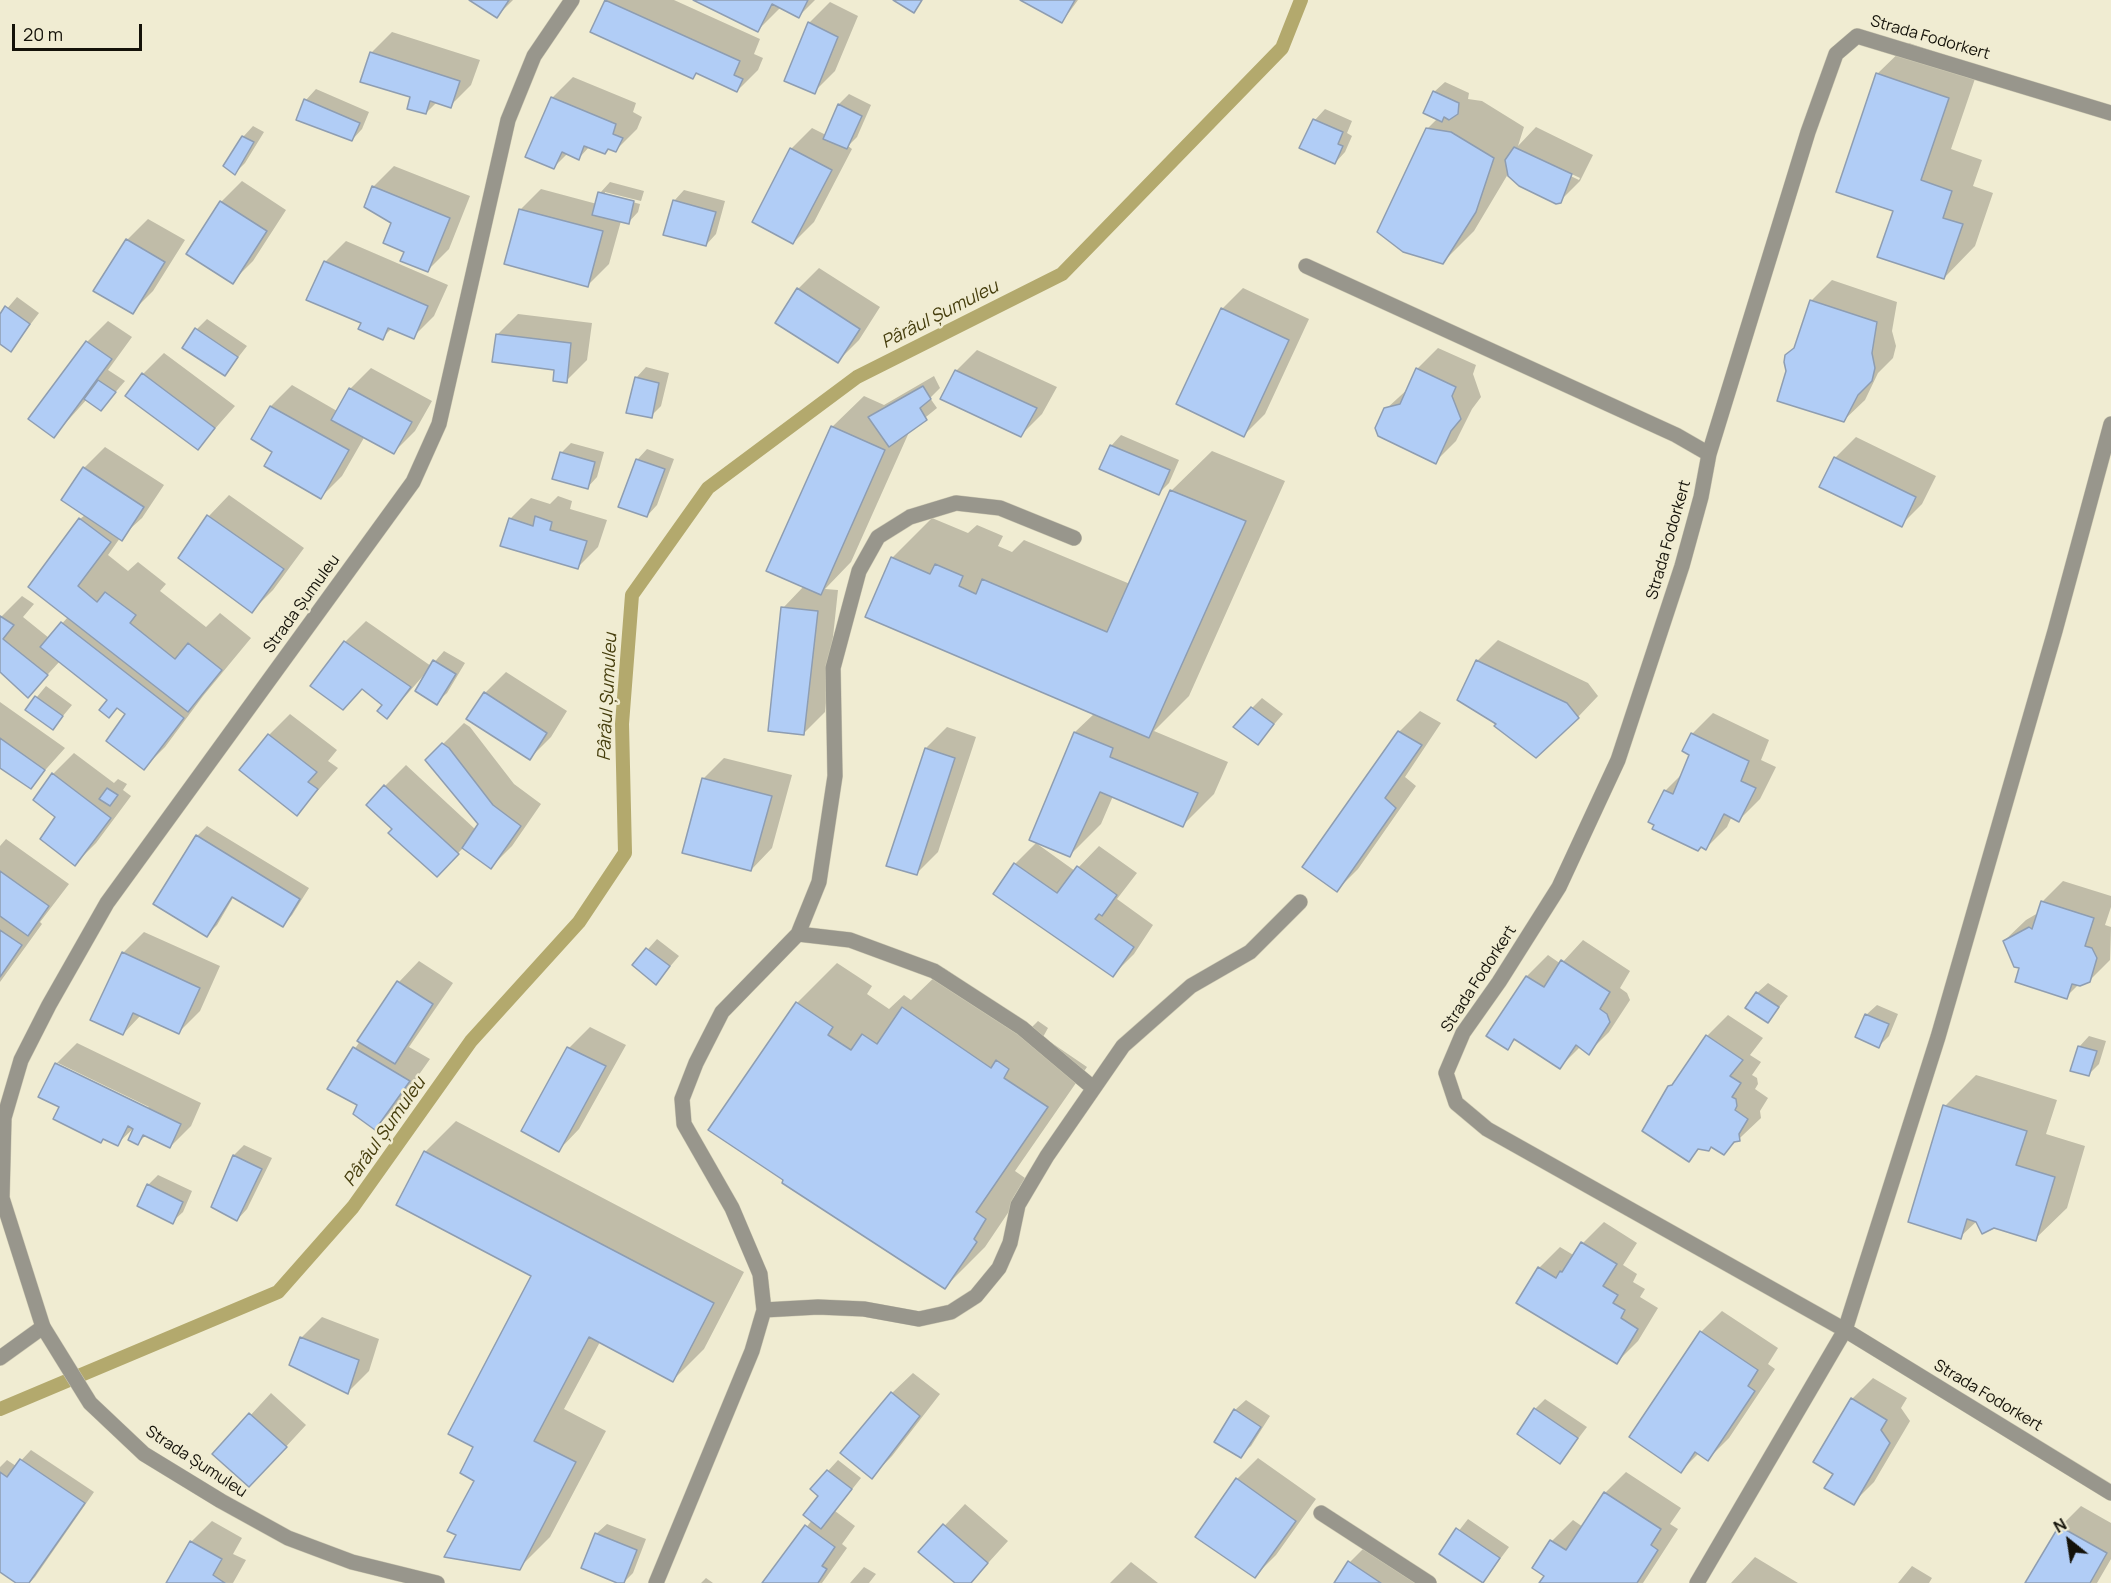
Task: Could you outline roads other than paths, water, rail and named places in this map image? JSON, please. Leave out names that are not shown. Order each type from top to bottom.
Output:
[{"type":"street","name":"Strada Șumuleu","points":[[437,1583],[352,1562],[288,1538],[144,1454],[90,1403],[60,1358],[43,1327],[1,1198],[4,1118],[21,1060],[49,1005],[107,903],[413,482],[439,424],[508,120],[534,56],[572,0]]},
{"type":"street","name":"Strada Fodorkert","points":[[2111,113],[1857,36],[1836,54],[1808,132],[1709,454],[1701,497],[1682,566],[1618,760],[1559,887],[1499,982],[1463,1033],[1446,1073],[1456,1103],[1487,1129],[1845,1330],[2111,1493]]},
{"type":"street","points":[[1306,266],[1676,435],[1709,454]]},
{"type":"street","points":[[1697,1583],[1845,1330],[1938,1037],[2052,642],[2111,424]]},
{"type":"street","points":[[656,1583],[752,1351],[764,1310],[760,1274],[732,1208],[684,1124],[682,1099],[696,1063],[722,1012],[761,969],[798,934],[819,882],[835,776],[833,668],[859,571],[878,537],[910,517],[956,503],[1000,508],[1074,538]]},
{"type":"street","points":[[764,1310],[864,1309],[919,1319],[951,1312],[976,1296],[999,1268],[1006,1252],[1018,1205],[1092,1087],[1122,1046],[1191,987],[1250,952],[1300,902]]},
{"type":"street","points":[[798,934],[850,940],[934,971],[1023,1028],[1092,1087]]},
{"type":"street","points":[[0,1358],[43,1327]]},
{"type":"street","points":[[1321,1513],[1429,1583]]},
{"type":"waterway","name":"Pârâul Șumuleu","points":[[0,1409],[278,1292],[353,1207],[471,1041],[579,922],[625,853],[622,724],[632,595],[708,488],[857,377],[1062,274],[1282,48],[1301,0]]}]
